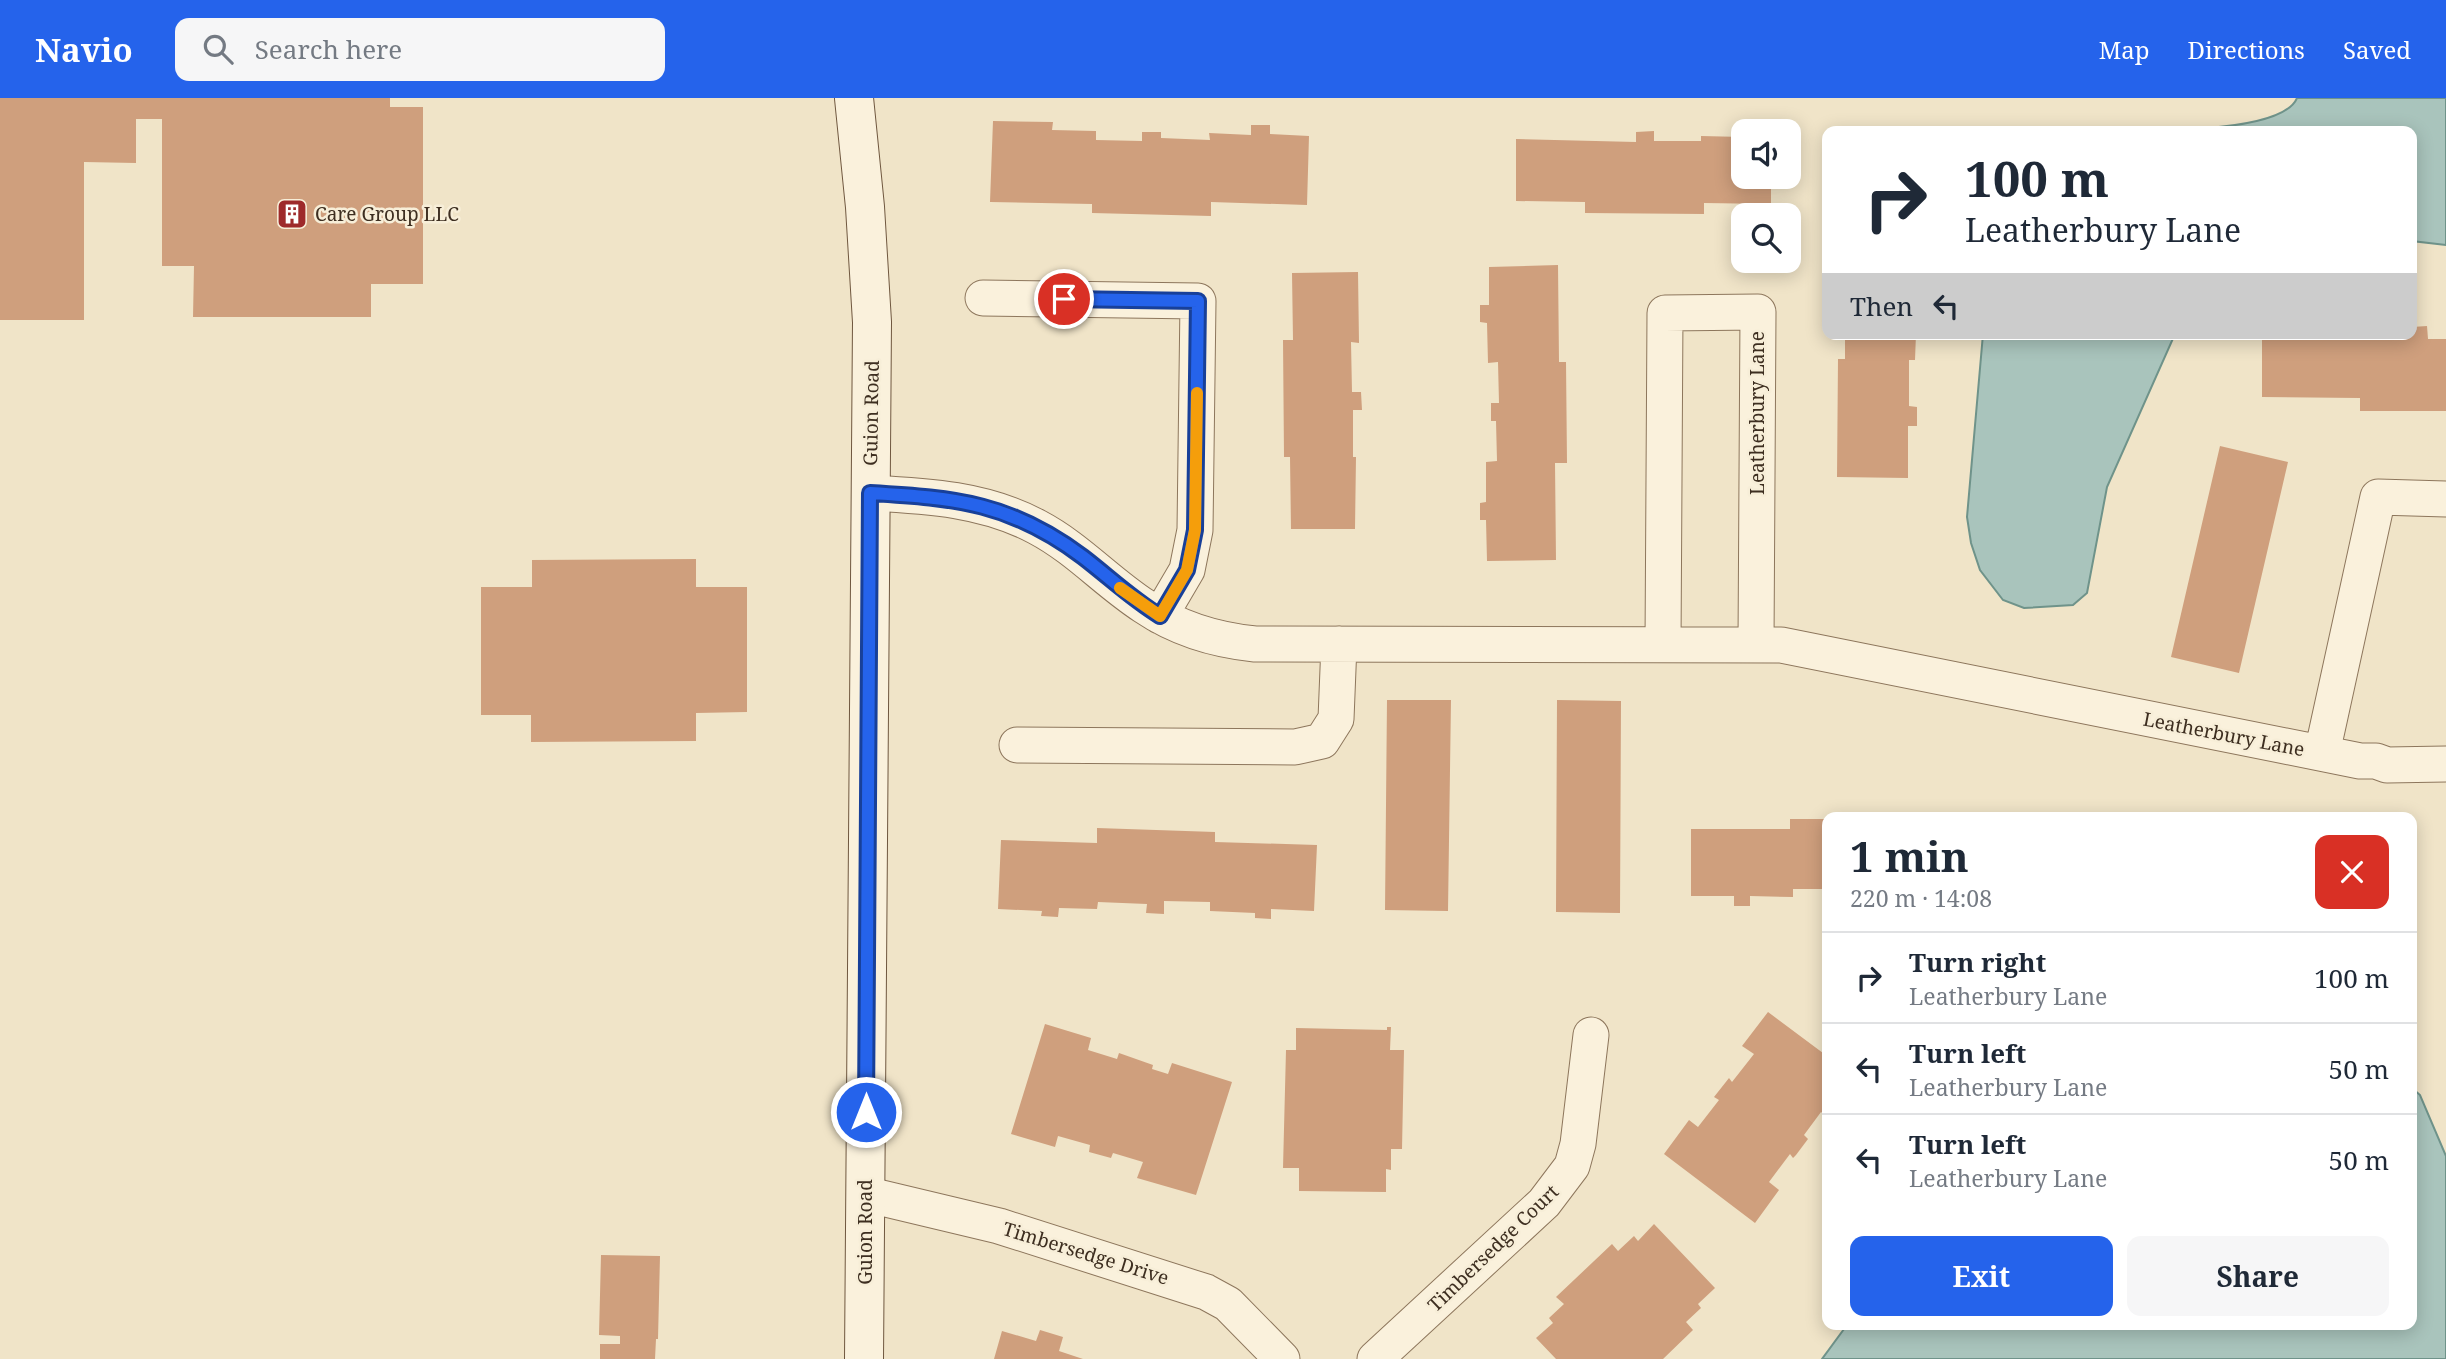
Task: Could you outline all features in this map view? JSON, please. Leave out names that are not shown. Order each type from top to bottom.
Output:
[{"type":"street","name":"Guion Road","points":[[854,98],[865,207],[872,322],[864,1359]]},
{"type":"street","points":[[983,299],[1198,301],[1195,530],[1187,570],[1160,616]]},
{"type":"street","name":"Leatherbury Lane","points":[[1663,645],[1665,313],[1758,312],[1756,645]]},
{"type":"street","name":"Leatherbury Lane","points":[[870,493],[941,497],[984,506],[1020,519],[1040,528],[1074,551],[1131,597],[1160,616],[1180,626],[1223,640],[1255,644],[1781,645],[2360,761],[2376,761],[2387,765],[2446,764]]},
{"type":"street","points":[[2322,753],[2378,497],[2446,499]]},
{"type":"street","points":[[1017,745],[1295,747],[1322,741],[1336,719],[1339,644]]},
{"type":"street","name":"Timbersedge Court","points":[[1375,1359],[1544,1203],[1560,1184],[1572,1166],[1578,1144],[1591,1035]]},
{"type":"street","name":"Timbersedge Drive","points":[[865,1194],[999,1226],[1206,1292],[1228,1304],[1282,1359]]},
{"type":"water","points":[[2297,98],[2446,98],[2446,245],[2417,242],[2417,126],[2228,126],[2260,120],[2284,111]]},
{"type":"water","points":[[1982,340],[2172,340],[2107,487],[2087,593],[2073,605],[2024,608],[2003,600],[1980,570],[1971,543],[1967,517]]},
{"type":"water","points":[[2417,1092],[2446,1156],[2446,1359],[1822,1359],[1843,1330],[2417,1330]]},
{"type":"building","name":"Care Group LLC","points":[[0,98],[390,98],[390,107],[423,107],[423,284],[371,284],[371,317],[193,317],[194,266],[162,266],[162,119],[136,119],[136,163],[84,162],[84,320],[0,320]]},
{"type":"building","points":[[993,121],[1053,122],[1052,130],[1096,131],[1096,140],[1142,141],[1142,132],[1161,132],[1161,138],[1210,140],[1209,133],[1251,135],[1251,125],[1270,125],[1270,134],[1309,136],[1307,205],[1211,202],[1211,216],[1092,213],[1092,204],[990,202]]},
{"type":"building","points":[[1654,131],[1654,141],[1701,141],[1701,136],[1731,137],[1731,189],[1771,189],[1771,203],[1704,203],[1704,214],[1585,213],[1585,202],[1516,201],[1516,139],[1636,142],[1636,132]]},
{"type":"building","points":[[1558,265],[1559,362],[1566,362],[1567,463],[1555,463],[1556,560],[1487,561],[1486,520],[1480,520],[1480,503],[1486,502],[1486,462],[1497,461],[1496,421],[1491,421],[1491,403],[1499,403],[1498,362],[1488,363],[1487,323],[1480,322],[1480,305],[1489,305],[1489,267]]},
{"type":"building","points":[[1358,272],[1359,343],[1351,342],[1352,392],[1361,392],[1362,410],[1353,410],[1353,457],[1356,457],[1355,529],[1291,529],[1290,457],[1284,457],[1283,340],[1293,340],[1292,273]]},
{"type":"building","points":[[2427,326],[2428,339],[2446,339],[2446,411],[2360,411],[2360,398],[2262,397],[2262,340],[2417,340],[2417,327]]},
{"type":"building","points":[[1845,340],[1916,340],[1915,360],[1909,360],[1909,406],[1917,407],[1917,426],[1908,426],[1908,478],[1837,477],[1838,359],[1845,359]]},
{"type":"building","points":[[2220,446],[2288,462],[2239,673],[2171,657]]},
{"type":"building","points":[[696,559],[696,587],[747,587],[747,712],[696,713],[696,741],[531,742],[531,715],[481,715],[481,587],[532,587],[532,560]]},
{"type":"building","points":[[1387,700],[1451,700],[1448,911],[1385,910]]},
{"type":"building","points":[[1557,700],[1621,701],[1620,913],[1556,912]]},
{"type":"building","points":[[1790,819],[1822,819],[1822,889],[1793,889],[1793,897],[1750,896],[1750,906],[1734,906],[1734,896],[1691,896],[1691,829],[1790,829]]},
{"type":"building","points":[[1097,828],[1215,832],[1215,842],[1317,845],[1314,911],[1271,909],[1271,919],[1255,918],[1255,913],[1210,911],[1210,902],[1164,901],[1164,914],[1146,913],[1147,904],[1098,902],[1097,909],[1059,908],[1058,917],[1041,916],[1042,911],[998,909],[1001,840],[1097,843]]},
{"type":"building","points":[[1768,1012],[1822,1052],[1822,1113],[1804,1135],[1808,1139],[1793,1158],[1790,1154],[1769,1182],[1779,1190],[1755,1223],[1664,1154],[1689,1120],[1698,1127],[1719,1100],[1714,1097],[1729,1078],[1732,1082],[1754,1054],[1742,1046]]},
{"type":"building","points":[[1045,1024],[1091,1038],[1088,1050],[1117,1059],[1119,1053],[1153,1065],[1152,1069],[1168,1074],[1172,1063],[1232,1082],[1196,1195],[1137,1178],[1143,1162],[1113,1153],[1111,1158],[1089,1152],[1090,1145],[1058,1136],[1055,1147],[1011,1134]]},
{"type":"building","points":[[1387,1027],[1391,1027],[1390,1050],[1404,1050],[1402,1149],[1391,1149],[1391,1170],[1386,1169],[1386,1192],[1299,1191],[1299,1168],[1283,1168],[1286,1050],[1296,1050],[1296,1028],[1387,1030]]},
{"type":"building","points":[[1654,1224],[1715,1288],[1698,1304],[1701,1308],[1686,1322],[1693,1330],[1663,1359],[1556,1359],[1536,1338],[1553,1323],[1549,1318],[1564,1304],[1556,1297],[1612,1244],[1618,1251],[1634,1236],[1638,1241]]},
{"type":"building","points":[[601,1255],[660,1256],[655,1359],[600,1359],[600,1344],[620,1344],[620,1336],[599,1335]]},
{"type":"building","points":[[1040,1330],[1063,1337],[1059,1351],[1083,1359],[994,1359],[1002,1331],[1036,1341]]},
{"type":"slow traffic","points":[[1120,588],[1160,616],[1187,570],[1195,530],[1197,393]]},
{"type":"place","name":"Care Group LLC","points":[[292,214]]},
{"type":"route","points":[[866,1112],[870,493],[941,497],[984,506],[1013,516],[1040,528],[1065,545],[1131,597],[1160,616],[1187,570],[1195,530],[1198,301],[1064,299]]}]
